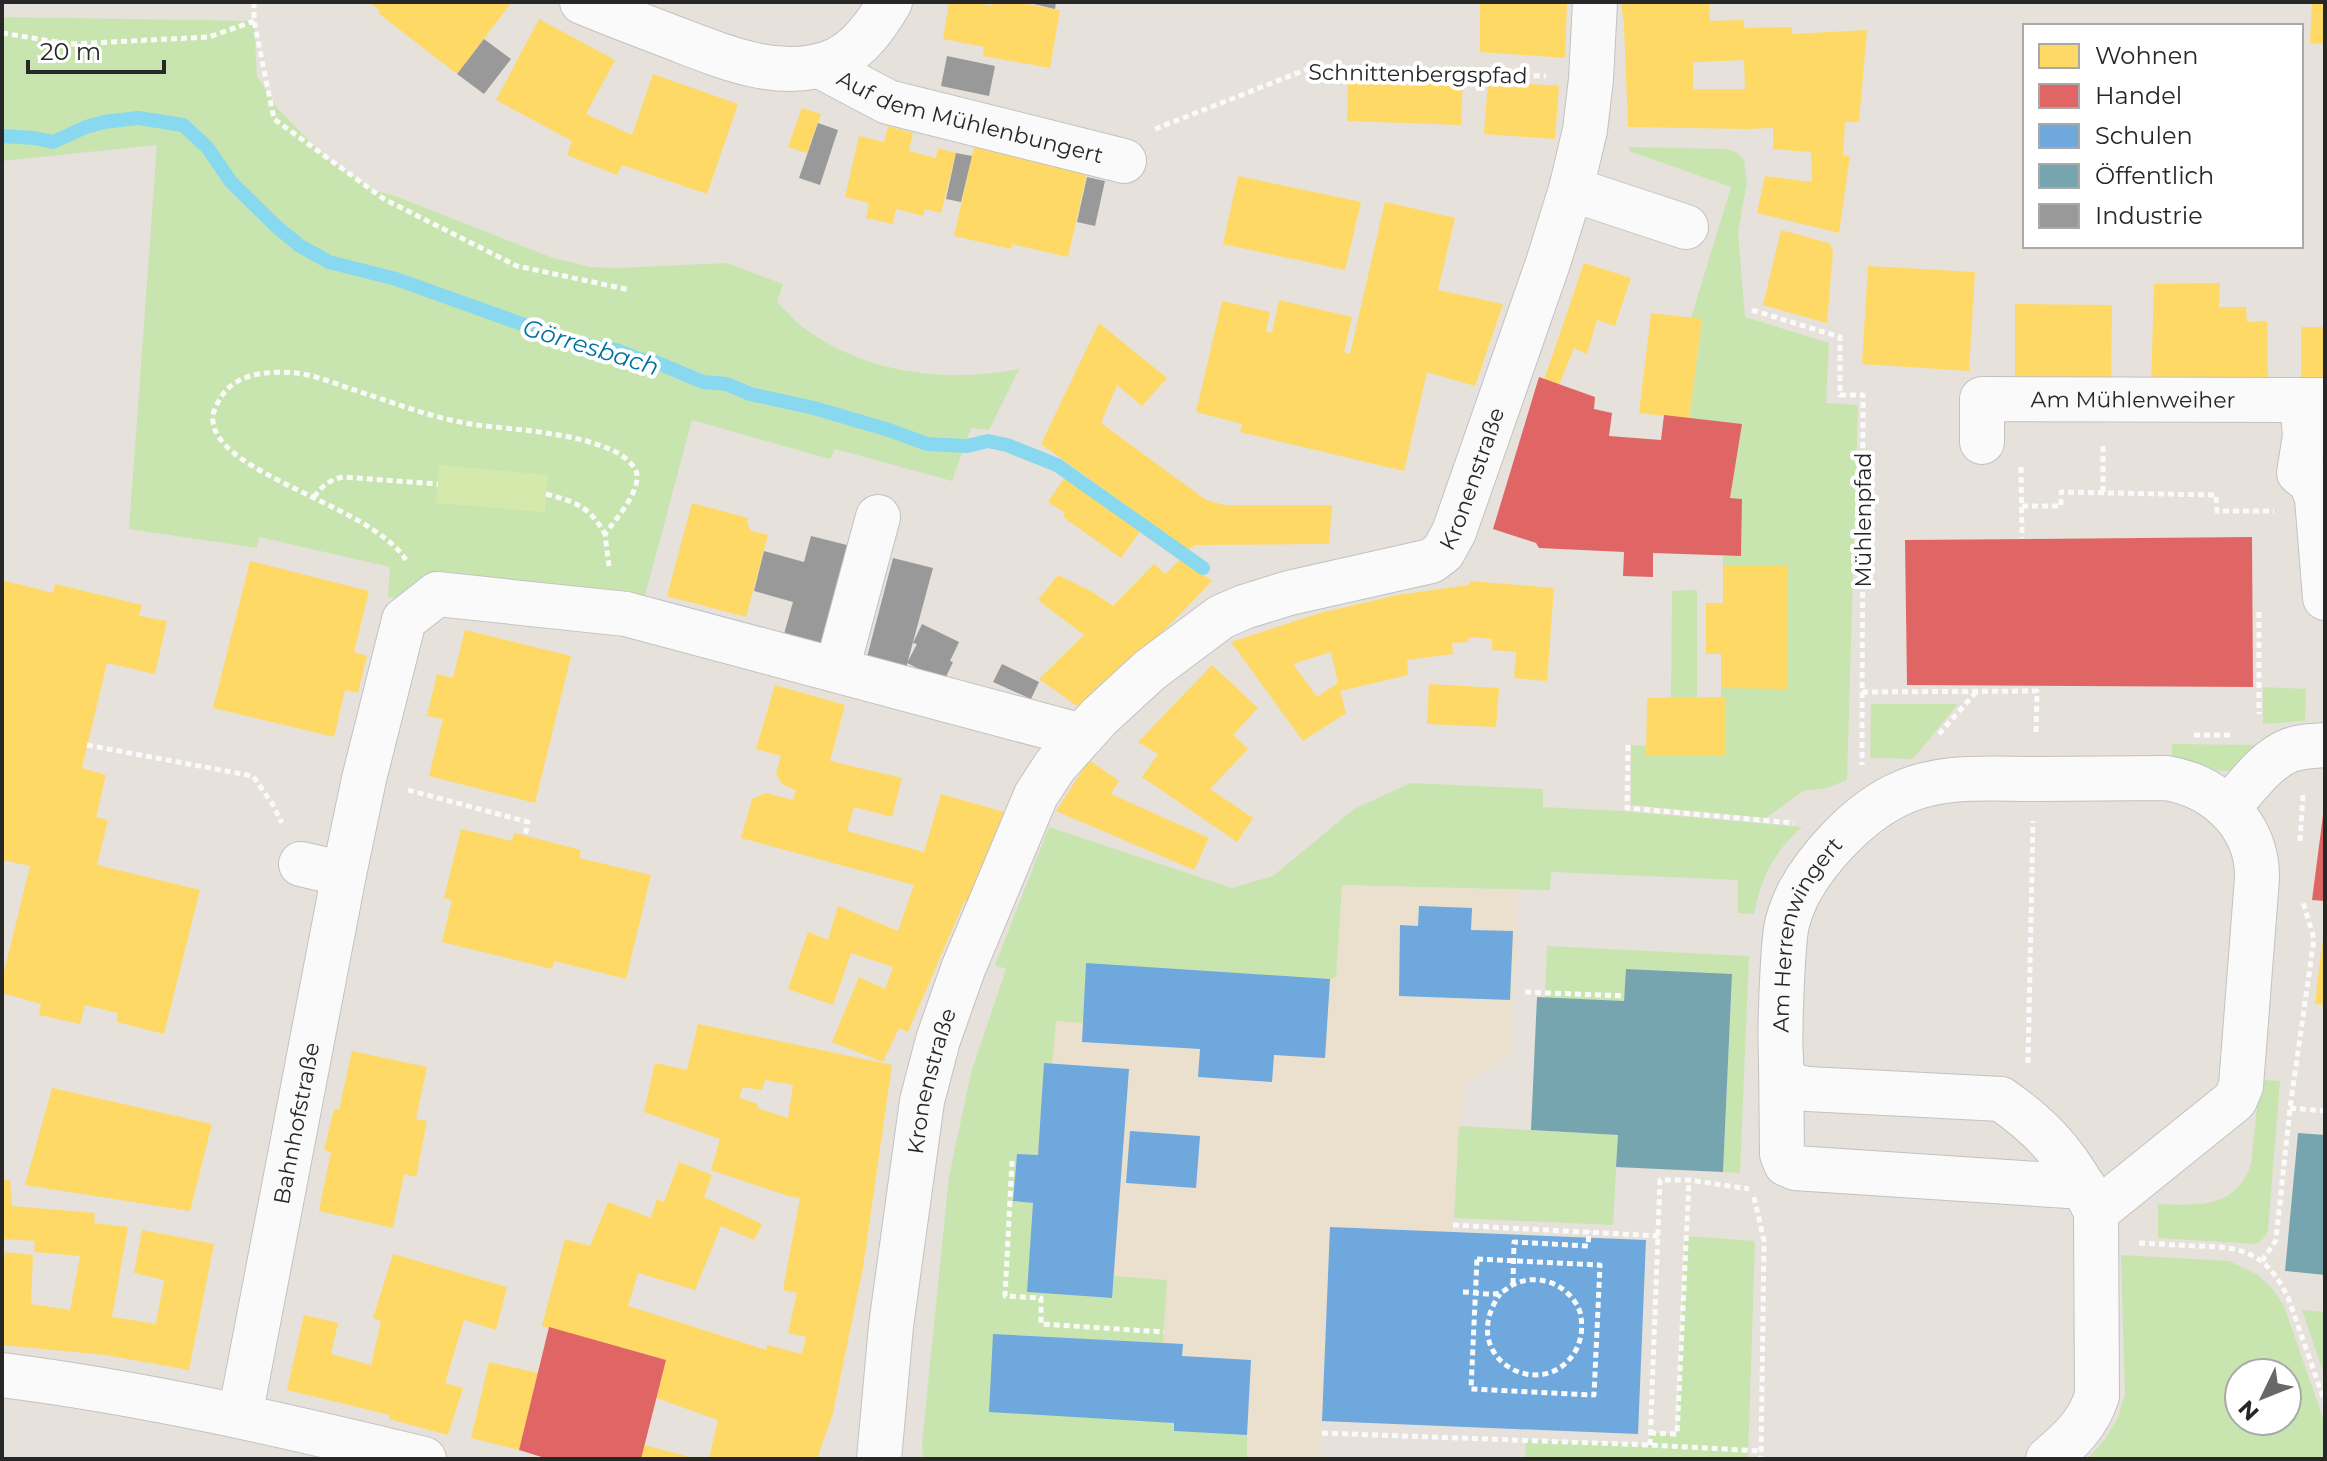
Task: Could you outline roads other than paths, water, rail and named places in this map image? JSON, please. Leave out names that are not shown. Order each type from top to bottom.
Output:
[{"type":"street","name":"Auf dem Mühlenbungert","points":[[582,2],[731,60],[764,67],[820,66],[838,59],[856,47],[879,21],[890,2]]},
{"type":"street","name":"Kronenstraße","points":[[879,1459],[891,1326],[928,1070],[963,969],[1036,795],[1055,766],[1133,685],[1221,617],[1289,593],[1425,563],[1443,552],[1454,532],[1571,189],[1585,130],[1595,2]]},
{"type":"street","name":"Auf dem Mühlenbungert","points":[[820,66],[888,102],[1133,147]]},
{"type":"street","points":[[1571,189],[1686,227]]},
{"type":"street","name":"Am Mühlenweiher","points":[[1982,442],[1982,399],[2314,400]]},
{"type":"street","points":[[2314,400],[2299,473],[2315,489],[2325,598]]},
{"type":"street","points":[[878,517],[837,669],[1082,736]]},
{"type":"street","name":"Bahnhofstraße","points":[[240,1416],[344,874],[404,620],[437,594],[636,617],[837,669]]},
{"type":"street","points":[[2228,807],[2280,755],[2290,750],[2325,745]]},
{"type":"street","name":"Am Herrenwingert","points":[[1964,778],[2176,780],[2200,788],[2228,807],[2250,841],[2257,866],[2241,1086],[2235,1100],[2225,1110],[2090,1199],[2053,1142],[2026,1116],[2001,1099],[1797,1087],[1789,1083],[1782,1072],[1788,917],[1800,891],[1820,863],[1857,822],[1895,796],[1942,781],[1964,778]]},
{"type":"street","points":[[301,864],[344,874]]},
{"type":"street","points":[[1781,1058],[1782,1154],[1786,1164],[1795,1168],[2090,1199],[2097,1396],[2091,1413],[2077,1433],[2048,1459]]},
{"type":"street","points":[[2,1375],[240,1416],[424,1459]]},
{"type":"waterway","name":"Görresbach","points":[[2,136],[53,142],[86,127],[138,118],[183,125],[207,147],[231,182],[277,227],[300,246],[329,262],[396,279],[561,341],[616,350],[653,361],[703,382],[727,384],[750,394],[814,408],[927,444],[967,446],[988,441],[1007,445],[1057,465],[1203,568]]}]
